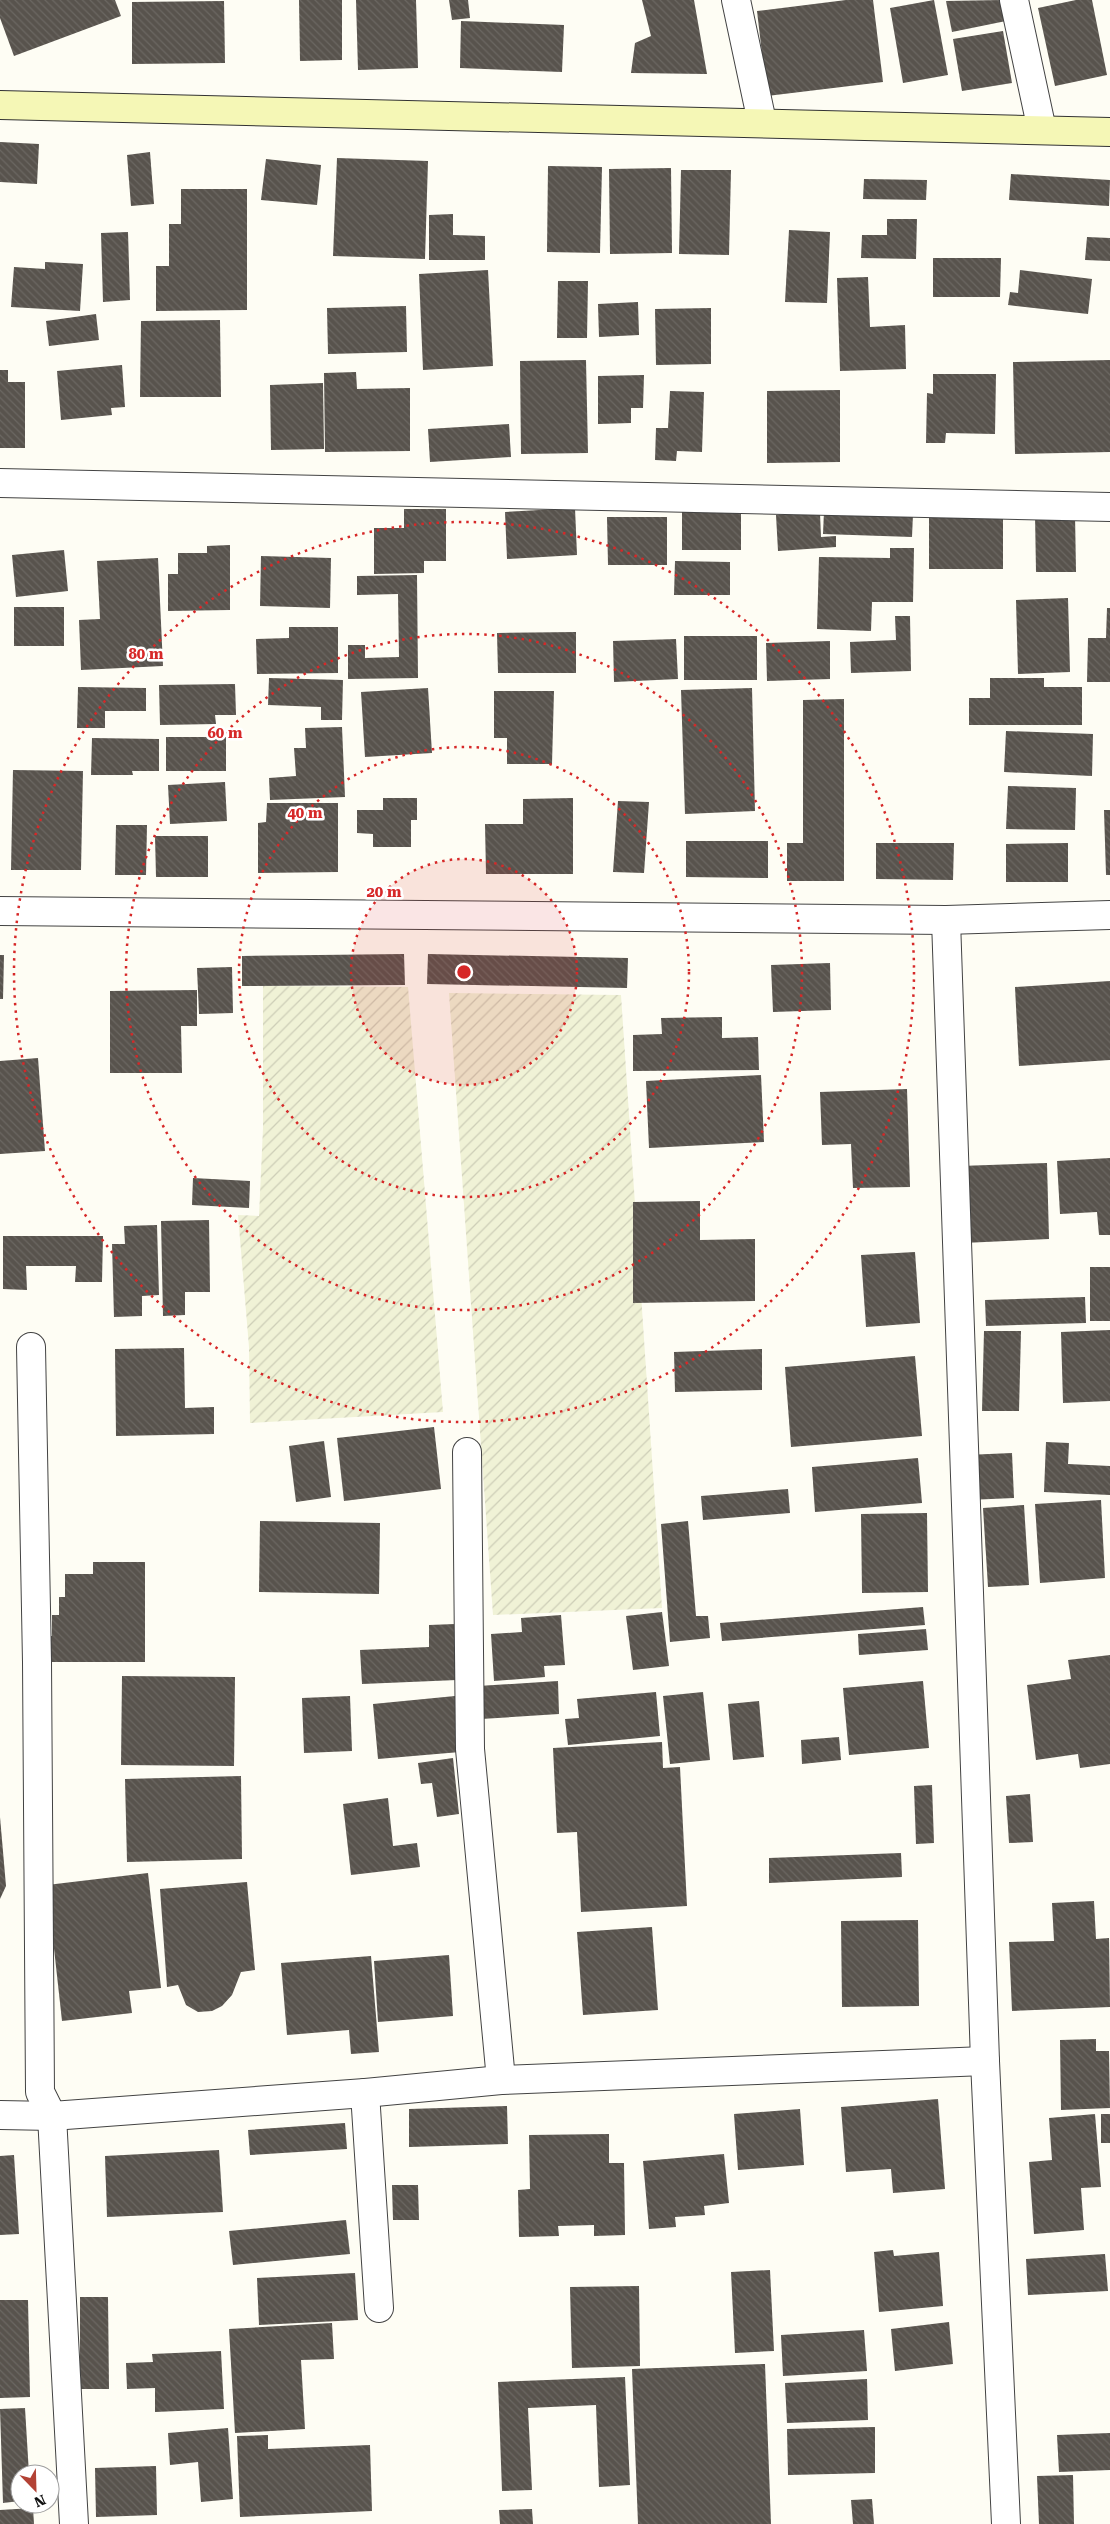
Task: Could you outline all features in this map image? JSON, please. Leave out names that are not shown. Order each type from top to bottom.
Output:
[{"type":"main road","points":[[0,105],[762,122],[1110,132]]},
{"type":"street","points":[[736,0],[762,122]]},
{"type":"street","points":[[1014,0],[1042,130]]},
{"type":"street","points":[[0,483],[1110,507]]},
{"type":"street","points":[[0,911],[946,920],[1110,914]]},
{"type":"street","points":[[946,920],[985,2060],[1006,2524]]},
{"type":"street","points":[[31,1347],[38,1662],[40,2092],[52,2116],[74,2524]]},
{"type":"street","points":[[467,1452],[470,1749],[502,2080]]},
{"type":"street","points":[[0,2115],[52,2116],[365,2093],[502,2080],[985,2060]]},
{"type":"street","points":[[365,2093],[379,2308]]},
{"type":"green space","points":[[263,986],[408,987],[443,1412],[250,1423],[249,1347],[238,1215],[259,1216],[263,1128]]},
{"type":"green space","points":[[449,993],[621,995],[662,1608],[493,1615]]},
{"type":"building","points":[[0,0],[115,0],[121,16],[14,56],[0,18]]},
{"type":"building","points":[[299,0],[342,0],[342,60],[300,61]]},
{"type":"building","points":[[356,0],[416,0],[418,68],[358,70]]},
{"type":"building","points":[[449,0],[468,0],[470,18],[452,20]]},
{"type":"building","points":[[642,0],[694,0],[707,74],[631,73],[635,43],[651,36]]},
{"type":"building","points":[[846,0],[873,0],[883,82],[767,96],[757,11]]},
{"type":"building","points":[[934,0],[948,75],[903,83],[890,8]]},
{"type":"building","points":[[1001,0],[1006,21],[952,32],[946,1]]},
{"type":"building","points":[[1076,0],[1092,0],[1107,75],[1055,86],[1038,8]]},
{"type":"building","points":[[224,1],[225,63],[132,64],[132,2]]},
{"type":"building","points":[[461,21],[564,25],[562,72],[460,68]]},
{"type":"building","points":[[1003,31],[1012,83],[962,91],[953,39]]},
{"type":"building","points":[[0,142],[39,144],[37,184],[0,182]]},
{"type":"building","points":[[150,152],[154,204],[131,206],[127,155]]},
{"type":"building","points":[[337,158],[428,161],[425,259],[333,256]]},
{"type":"building","points":[[266,159],[321,165],[317,205],[261,200]]},
{"type":"building","points":[[548,166],[602,167],[600,253],[547,252]]},
{"type":"building","points":[[671,168],[672,253],[610,254],[609,169]]},
{"type":"building","points":[[681,170],[731,170],[729,255],[679,254]]},
{"type":"building","points":[[1011,174],[1110,180],[1109,206],[1009,200]]},
{"type":"building","points":[[864,179],[927,180],[926,200],[863,199]]},
{"type":"building","points":[[181,189],[247,189],[247,310],[156,311],[156,266],[169,266],[169,224],[181,224]]},
{"type":"building","points":[[453,214],[453,235],[485,236],[485,260],[429,260],[429,215]]},
{"type":"building","points":[[887,219],[917,219],[916,259],[861,258],[862,235],[887,235]]},
{"type":"building","points":[[789,230],[830,232],[827,303],[785,302]]},
{"type":"building","points":[[128,232],[130,300],[103,302],[101,233]]},
{"type":"building","points":[[1087,237],[1110,238],[1110,261],[1085,260]]},
{"type":"building","points":[[933,258],[1001,258],[1000,297],[933,297]]},
{"type":"building","points":[[45,262],[83,264],[80,311],[11,307],[14,267],[45,269]]},
{"type":"building","points":[[488,270],[493,366],[423,370],[419,274]]},
{"type":"building","points":[[1020,270],[1092,279],[1088,314],[1008,305],[1010,292],[1018,293]]},
{"type":"building","points":[[868,277],[870,327],[905,325],[906,369],[840,371],[837,278]]},
{"type":"building","points":[[558,281],[588,281],[587,338],[557,338]]},
{"type":"building","points":[[638,302],[639,335],[599,337],[598,304]]},
{"type":"building","points":[[406,306],[407,352],[328,354],[327,308]]},
{"type":"building","points":[[711,308],[711,364],[656,365],[655,309]]},
{"type":"building","points":[[96,314],[99,340],[49,346],[46,321]]},
{"type":"building","points":[[220,320],[221,397],[140,397],[141,321]]},
{"type":"building","points":[[586,360],[588,453],[521,454],[520,361]]},
{"type":"building","points":[[1110,360],[1110,452],[1015,454],[1013,362]]},
{"type":"building","points":[[122,365],[125,407],[111,408],[112,415],[61,420],[57,371]]},
{"type":"building","points":[[0,370],[8,370],[8,382],[25,382],[25,448],[0,448]]},
{"type":"building","points":[[356,372],[357,389],[410,388],[410,451],[325,452],[324,373]]},
{"type":"building","points":[[933,374],[996,374],[995,434],[946,433],[945,443],[926,443],[927,393],[933,394]]},
{"type":"building","points":[[644,375],[643,408],[631,408],[631,423],[598,424],[598,376]]},
{"type":"building","points":[[323,383],[324,449],[271,450],[270,385]]},
{"type":"building","points":[[840,390],[840,462],[767,463],[767,391]]},
{"type":"building","points":[[670,391],[704,392],[702,452],[677,451],[676,461],[655,460],[656,428],[668,428]]},
{"type":"building","points":[[509,424],[511,457],[430,462],[428,429]]},
{"type":"building","points":[[575,508],[577,555],[507,559],[505,512]]},
{"type":"building","points":[[404,509],[446,509],[446,561],[424,561],[424,573],[374,574],[374,528],[404,528]]},
{"type":"building","points":[[682,510],[741,510],[741,550],[682,550]]},
{"type":"building","points":[[824,511],[913,514],[912,537],[823,534]]},
{"type":"building","points":[[820,513],[821,537],[836,536],[836,547],[778,551],[776,515]]},
{"type":"building","points":[[1035,514],[1075,514],[1076,572],[1036,572]]},
{"type":"building","points":[[929,515],[1003,516],[1003,569],[929,569]]},
{"type":"building","points":[[607,517],[667,517],[667,565],[608,565]]},
{"type":"building","points":[[230,545],[230,610],[168,611],[168,574],[178,574],[178,553],[207,553],[207,546]]},
{"type":"building","points":[[890,548],[914,548],[913,602],[872,602],[871,631],[817,629],[819,557],[890,558]]},
{"type":"building","points":[[64,550],[68,591],[16,597],[12,555]]},
{"type":"building","points":[[261,556],[331,558],[330,608],[260,606]]},
{"type":"building","points":[[158,558],[163,666],[81,670],[79,620],[100,619],[97,561]]},
{"type":"building","points":[[675,561],[730,562],[730,595],[674,595]]},
{"type":"building","points":[[417,575],[418,678],[348,679],[348,645],[365,645],[365,658],[399,657],[398,594],[357,595],[357,576]]},
{"type":"building","points":[[1068,598],[1070,672],[1018,674],[1016,600]]},
{"type":"building","points":[[14,607],[64,607],[64,646],[14,646]]},
{"type":"building","points":[[1107,608],[1110,608],[1110,682],[1087,682],[1088,638],[1106,638]]},
{"type":"building","points":[[895,616],[910,616],[911,671],[851,673],[850,642],[896,640]]},
{"type":"building","points":[[289,627],[338,627],[338,673],[257,674],[256,639],[289,638]]},
{"type":"building","points":[[576,632],[576,673],[498,673],[497,633]]},
{"type":"building","points":[[684,636],[757,636],[757,680],[684,680]]},
{"type":"building","points":[[676,639],[678,679],[614,682],[613,641]]},
{"type":"building","points":[[830,641],[830,679],[767,681],[766,643]]},
{"type":"building","points":[[269,678],[343,680],[342,720],[321,720],[321,707],[268,705]]},
{"type":"building","points":[[990,678],[1044,678],[1044,687],[1082,687],[1082,725],[969,725],[969,698],[990,698]]},
{"type":"building","points":[[235,684],[236,715],[215,715],[216,724],[160,725],[159,685]]},
{"type":"building","points":[[78,687],[146,688],[146,711],[105,711],[105,728],[77,728]]},
{"type":"building","points":[[428,688],[432,753],[365,757],[361,692]]},
{"type":"building","points":[[752,688],[755,811],[685,814],[681,690]]},
{"type":"building","points":[[494,691],[554,691],[552,764],[507,764],[507,738],[494,738]]},
{"type":"building","points":[[844,699],[844,881],[787,881],[787,843],[803,843],[803,700]]},
{"type":"building","points":[[342,727],[345,797],[270,800],[269,778],[296,776],[294,748],[306,748],[305,728]]},
{"type":"building","points":[[1006,731],[1093,734],[1092,776],[1004,772]]},
{"type":"building","points":[[166,737],[226,737],[226,771],[166,771]]},
{"type":"building","points":[[92,738],[159,739],[159,771],[132,771],[133,775],[91,775]]},
{"type":"building","points":[[13,770],[83,771],[81,870],[11,870]]},
{"type":"building","points":[[225,782],[227,821],[170,824],[168,785]]},
{"type":"building","points":[[1008,786],[1076,788],[1075,830],[1006,829]]},
{"type":"building","points":[[383,798],[417,798],[417,820],[411,820],[411,847],[373,847],[373,834],[357,833],[357,810],[383,810]]},
{"type":"building","points":[[573,798],[573,874],[486,874],[485,824],[523,824],[523,799]]},
{"type":"building","points":[[618,801],[649,802],[644,873],[613,872]]},
{"type":"building","points":[[267,803],[338,803],[338,872],[258,873],[258,823],[266,822]]},
{"type":"building","points":[[1104,810],[1110,810],[1110,875],[1106,875]]},
{"type":"building","points":[[116,825],[147,825],[146,875],[115,875]]},
{"type":"building","points":[[155,836],[208,836],[208,877],[156,877]]},
{"type":"building","points":[[686,841],[768,841],[768,878],[686,877]]},
{"type":"building","points":[[876,843],[954,843],[953,880],[876,879]]},
{"type":"building","points":[[1068,843],[1068,882],[1006,882],[1006,844]]},
{"type":"building","points":[[404,954],[405,985],[242,986],[242,956]]},
{"type":"building","points":[[428,954],[628,958],[627,988],[427,984]]},
{"type":"building","points":[[0,955],[4,955],[3,999],[0,999]]},
{"type":"building","points":[[830,963],[831,1010],[773,1012],[771,965]]},
{"type":"building","points":[[232,967],[233,1013],[199,1014],[197,968]]},
{"type":"building","points":[[1110,981],[1110,1060],[1019,1066],[1015,987]]},
{"type":"building","points":[[197,990],[197,1026],[181,1026],[182,1073],[110,1073],[110,991]]},
{"type":"building","points":[[722,1017],[722,1038],[758,1037],[759,1070],[633,1071],[633,1035],[662,1034],[661,1018]]},
{"type":"building","points":[[38,1058],[45,1151],[0,1154],[0,1061]]},
{"type":"building","points":[[761,1075],[764,1142],[649,1148],[646,1081]]},
{"type":"building","points":[[907,1089],[910,1187],[853,1188],[851,1144],[822,1145],[820,1092]]},
{"type":"building","points":[[1110,1158],[1110,1235],[1099,1235],[1097,1212],[1060,1214],[1057,1161]]},
{"type":"building","points":[[1047,1163],[1049,1239],[963,1243],[960,1166]]},
{"type":"building","points":[[193,1178],[250,1181],[249,1208],[192,1205]]},
{"type":"building","points":[[700,1201],[700,1240],[755,1239],[755,1301],[633,1303],[633,1202]]},
{"type":"building","points":[[209,1220],[210,1292],[185,1292],[185,1315],[163,1316],[161,1221]]},
{"type":"building","points":[[157,1225],[159,1295],[142,1296],[142,1316],[114,1317],[112,1244],[125,1244],[124,1226]]},
{"type":"building","points":[[3,1236],[103,1236],[102,1282],[75,1282],[76,1266],[26,1266],[27,1290],[3,1289]]},
{"type":"building","points":[[915,1252],[920,1323],[866,1327],[861,1255]]},
{"type":"building","points":[[1090,1267],[1110,1267],[1110,1321],[1090,1321]]},
{"type":"building","points":[[1085,1297],[1086,1323],[986,1326],[985,1300]]},
{"type":"building","points":[[1110,1330],[1110,1401],[1063,1403],[1061,1332]]},
{"type":"building","points":[[984,1331],[1021,1331],[1019,1411],[982,1411]]},
{"type":"building","points":[[184,1348],[185,1408],[214,1407],[214,1434],[116,1436],[115,1349]]},
{"type":"building","points":[[762,1349],[762,1390],[675,1392],[674,1352]]},
{"type":"building","points":[[915,1356],[922,1436],[791,1447],[785,1367]]},
{"type":"building","points":[[434,1427],[441,1489],[344,1501],[337,1438]]},
{"type":"building","points":[[324,1441],[331,1497],[296,1502],[289,1446]]},
{"type":"building","points":[[1046,1442],[1069,1443],[1068,1464],[1110,1466],[1110,1495],[1044,1492]]},
{"type":"building","points":[[1012,1453],[1014,1498],[968,1500],[966,1455]]},
{"type":"building","points":[[918,1458],[922,1503],[815,1512],[812,1467]]},
{"type":"building","points":[[788,1489],[790,1513],[703,1520],[701,1496]]},
{"type":"building","points":[[1101,1500],[1105,1578],[1040,1583],[1035,1504]]},
{"type":"building","points":[[1024,1505],[1029,1585],[988,1587],[983,1508]]},
{"type":"building","points":[[927,1513],[928,1592],[862,1593],[861,1514]]},
{"type":"building","points":[[260,1521],[380,1523],[379,1594],[259,1592]]},
{"type":"building","points":[[688,1521],[696,1616],[708,1616],[710,1638],[670,1642],[661,1524]]},
{"type":"building","points":[[93,1562],[145,1562],[145,1662],[48,1662],[48,1636],[52,1636],[52,1615],[59,1615],[59,1597],[65,1597],[65,1574],[93,1574]]},
{"type":"building","points":[[923,1607],[925,1625],[722,1641],[720,1623]]},
{"type":"building","points":[[662,1612],[669,1666],[633,1670],[626,1616]]},
{"type":"building","points":[[561,1615],[565,1665],[544,1666],[545,1677],[494,1681],[491,1634],[522,1632],[521,1618]]},
{"type":"building","points":[[455,1624],[457,1680],[362,1684],[360,1650],[429,1647],[429,1625]]},
{"type":"building","points":[[926,1629],[928,1650],[859,1655],[858,1634]]},
{"type":"building","points":[[1110,1655],[1110,1764],[1080,1768],[1078,1754],[1036,1760],[1027,1685],[1071,1679],[1068,1660]]},
{"type":"building","points":[[122,1676],[235,1677],[234,1766],[121,1765]]},
{"type":"building","points":[[558,1681],[559,1714],[481,1719],[478,1686]]},
{"type":"building","points":[[923,1681],[929,1748],[849,1755],[843,1688]]},
{"type":"building","points":[[656,1692],[660,1736],[568,1745],[565,1719],[579,1718],[577,1699]]},
{"type":"building","points":[[703,1692],[710,1760],[670,1764],[663,1696]]},
{"type":"building","points":[[350,1696],[352,1751],[304,1753],[302,1698]]},
{"type":"building","points":[[455,1696],[460,1752],[378,1759],[373,1704]]},
{"type":"building","points":[[759,1701],[764,1757],[733,1760],[728,1704]]},
{"type":"building","points":[[839,1737],[841,1760],[802,1764],[801,1740]]},
{"type":"building","points":[[662,1742],[663,1768],[680,1767],[687,1906],[581,1912],[577,1832],[557,1833],[553,1748]]},
{"type":"building","points":[[453,1758],[459,1814],[437,1817],[432,1783],[421,1784],[418,1763]]},
{"type":"building","points":[[241,1776],[242,1859],[127,1862],[125,1779]]},
{"type":"building","points":[[932,1785],[934,1843],[916,1844],[914,1786]]},
{"type":"building","points":[[1030,1794],[1033,1842],[1009,1843],[1006,1796]]},
{"type":"building","points":[[388,1798],[393,1846],[417,1843],[420,1867],[351,1875],[343,1804]]},
{"type":"building","points":[[0,1817],[6,1886],[0,1899]]},
{"type":"building","points":[[901,1853],[902,1877],[769,1883],[769,1858]]},
{"type":"building","points":[[148,1873],[161,1988],[129,1991],[132,2013],[62,2021],[47,1885]]},
{"type":"building","points":[[247,1882],[255,1970],[241,1972],[232,1995],[222,2006],[212,2011],[198,2012],[186,2005],[178,1985],[167,1987],[160,1889]]},
{"type":"building","points":[[1094,1901],[1096,1939],[1109,1938],[1110,2007],[1012,2011],[1009,1942],[1054,1941],[1052,1903]]},
{"type":"building","points":[[918,1920],[919,2006],[842,2007],[841,1921]]},
{"type":"building","points":[[652,1927],[658,2010],[583,2015],[577,1932]]},
{"type":"building","points":[[449,1955],[453,2016],[378,2022],[374,1961]]},
{"type":"building","points":[[371,1956],[379,2052],[351,2054],[349,2030],[287,2035],[281,1963]]},
{"type":"building","points":[[1096,2039],[1096,2051],[1109,2051],[1110,2108],[1061,2110],[1060,2040]]},
{"type":"building","points":[[938,2099],[945,2189],[893,2193],[891,2169],[846,2172],[841,2107]]},
{"type":"building","points":[[507,2106],[508,2144],[409,2147],[409,2109]]},
{"type":"building","points":[[800,2109],[804,2165],[738,2170],[734,2114]]},
{"type":"building","points":[[1095,2114],[1101,2187],[1081,2188],[1084,2230],[1034,2234],[1029,2162],[1052,2160],[1049,2118]]},
{"type":"building","points":[[1101,2114],[1110,2114],[1110,2143],[1101,2143]]},
{"type":"building","points":[[345,2123],[347,2149],[250,2155],[248,2130]]},
{"type":"building","points":[[609,2134],[609,2163],[624,2163],[625,2235],[594,2236],[594,2225],[558,2226],[559,2236],[519,2237],[518,2190],[530,2189],[529,2135]]},
{"type":"building","points":[[219,2150],[223,2212],[107,2217],[105,2156]]},
{"type":"building","points":[[724,2154],[729,2203],[704,2206],[705,2215],[675,2217],[676,2227],[649,2229],[643,2161]]},
{"type":"building","points":[[14,2155],[19,2234],[0,2235],[0,2156]]},
{"type":"building","points":[[392,2185],[418,2185],[419,2220],[393,2220]]},
{"type":"building","points":[[346,2220],[350,2254],[233,2265],[229,2231]]},
{"type":"building","points":[[893,2250],[894,2256],[939,2252],[943,2306],[879,2312],[874,2252]]},
{"type":"building","points":[[1105,2254],[1108,2291],[1028,2295],[1026,2259]]},
{"type":"building","points":[[770,2270],[774,2351],[735,2353],[731,2272]]},
{"type":"building","points":[[355,2273],[358,2320],[259,2325],[257,2278]]},
{"type":"building","points":[[639,2286],[640,2366],[572,2368],[570,2287]]},
{"type":"building","points":[[80,2297],[108,2297],[109,2389],[80,2389]]},
{"type":"building","points":[[0,2300],[28,2300],[30,2397],[0,2398]]},
{"type":"building","points":[[949,2322],[953,2364],[895,2371],[891,2329]]},
{"type":"building","points":[[332,2323],[334,2359],[301,2360],[305,2429],[235,2433],[229,2329]]},
{"type":"building","points":[[864,2330],[867,2371],[783,2376],[781,2335]]},
{"type":"building","points":[[221,2351],[224,2409],[155,2412],[155,2388],[127,2389],[126,2363],[153,2362],[152,2354]]},
{"type":"building","points":[[765,2364],[771,2524],[638,2524],[632,2369]]},
{"type":"building","points":[[625,2377],[630,2485],[599,2487],[596,2405],[528,2408],[532,2490],[502,2491],[498,2382]]},
{"type":"building","points":[[867,2379],[868,2420],[787,2423],[785,2383]]},
{"type":"building","points":[[25,2408],[28,2464],[10,2464],[10,2502],[3,2503],[0,2409]]},
{"type":"building","points":[[875,2427],[875,2473],[788,2475],[787,2429]]},
{"type":"building","points":[[228,2428],[233,2499],[201,2502],[198,2462],[170,2465],[168,2433]]},
{"type":"building","points":[[1110,2433],[1110,2470],[1059,2472],[1057,2435]]},
{"type":"building","points":[[268,2435],[268,2449],[370,2445],[372,2511],[240,2517],[237,2436]]},
{"type":"building","points":[[156,2466],[157,2515],[96,2517],[95,2468]]},
{"type":"building","points":[[1073,2475],[1074,2524],[1039,2524],[1037,2476]]},
{"type":"building","points":[[872,2499],[874,2524],[853,2524],[851,2500]]},
{"type":"building","points":[[10,2509],[10,2514],[33,2514],[34,2524],[0,2524],[0,2510]]},
{"type":"building","points":[[532,2509],[533,2524],[500,2524],[499,2510]]}]
